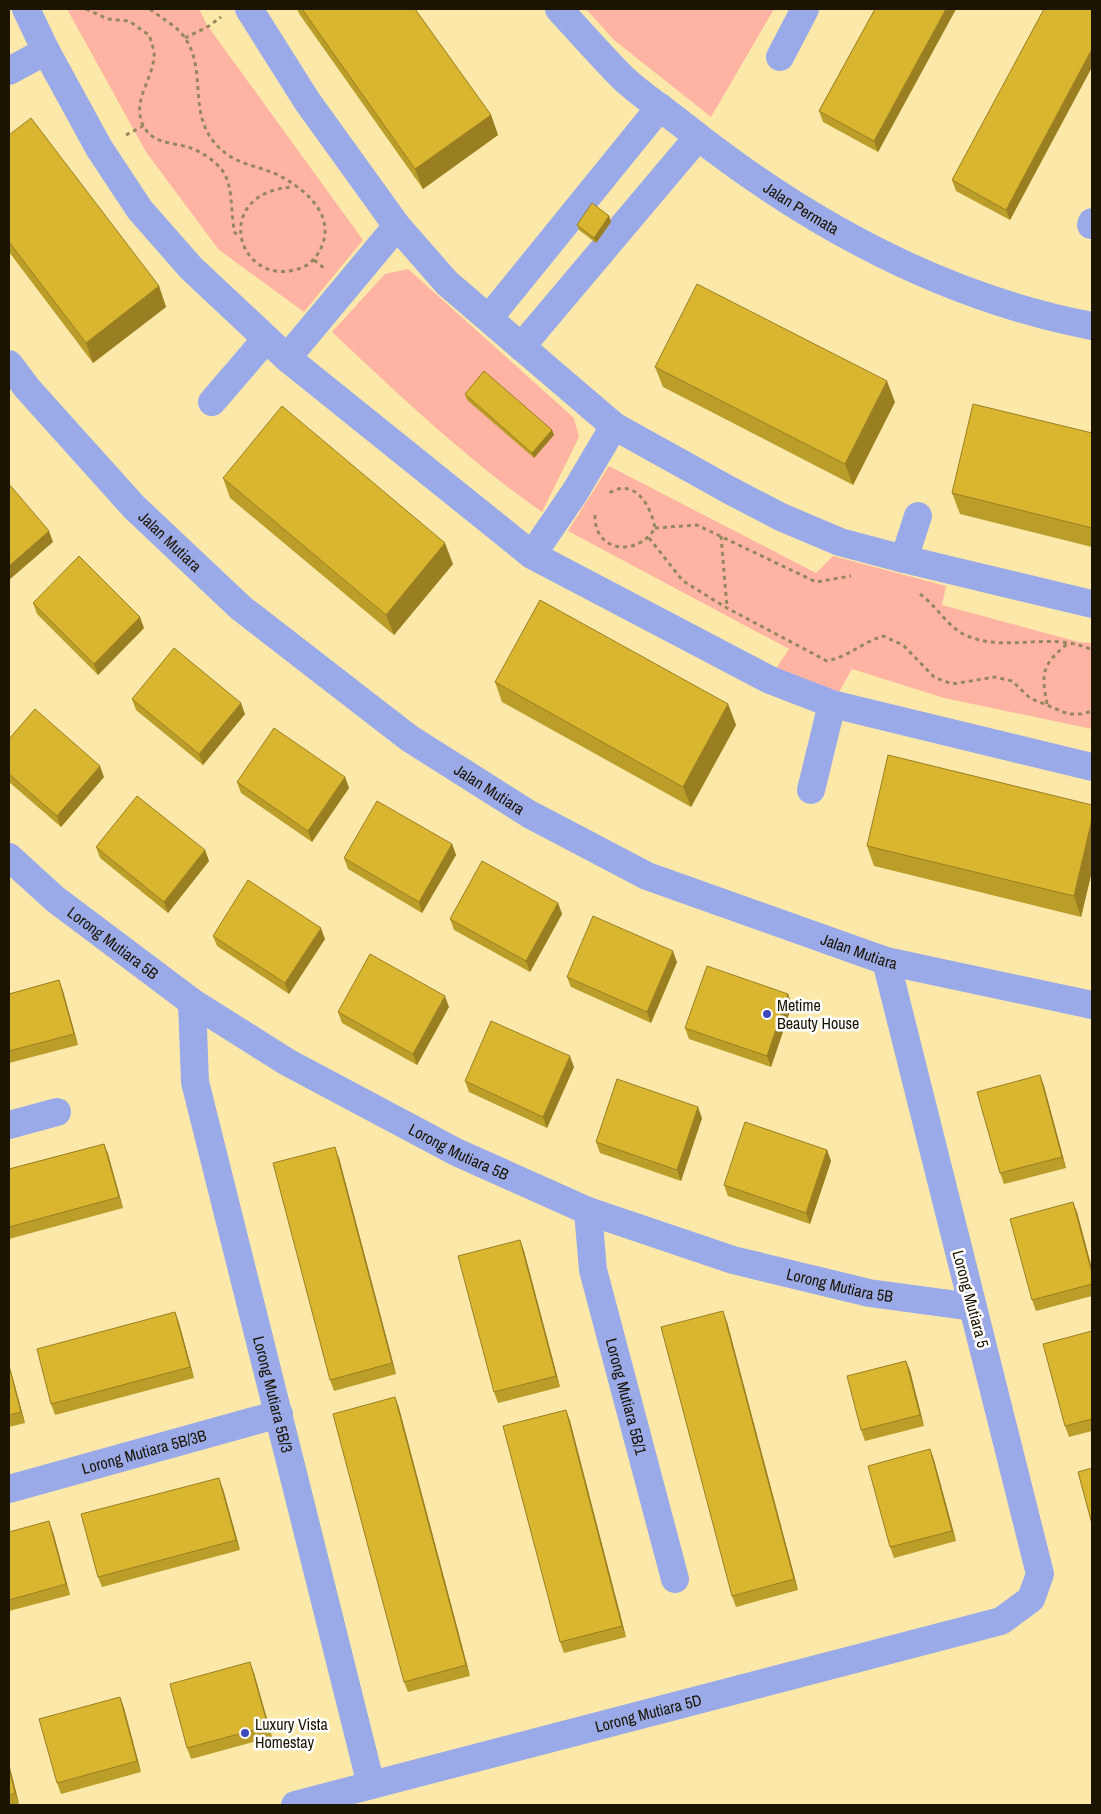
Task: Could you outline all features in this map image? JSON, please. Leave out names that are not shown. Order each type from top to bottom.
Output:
[{"type":"street","points":[[26,9],[46,51],[99,148],[140,210],[191,268],[287,358],[532,555],[770,680],[832,704],[1092,767]]},
{"type":"street","name":"Jalan Permata","points":[[559,9],[624,79],[698,137],[740,169],[853,239],[900,262],[990,300],[1044,317],[1092,326]]},
{"type":"street","points":[[780,57],[805,9]]},
{"type":"street","points":[[237,12],[307,101],[397,226],[447,283],[614,426],[781,517],[840,542],[1092,604]]},
{"type":"street","points":[[9,71],[46,51]]},
{"type":"street","points":[[489,318],[660,107]]},
{"type":"street","points":[[521,347],[698,137]]},
{"type":"street","points":[[287,358],[397,226]]},
{"type":"street","points":[[212,402],[266,339]]},
{"type":"street","name":"Jalan Mutiara","points":[[9,364],[18,390],[134,507],[241,608],[409,738],[529,814],[647,876],[886,962],[1092,1005]]},
{"type":"street","points":[[532,555],[586,499],[614,426]]},
{"type":"street","points":[[904,559],[918,516]]},
{"type":"street","points":[[811,790],[832,704]]},
{"type":"street","name":"Lorong Mutiara 5B","points":[[9,857],[55,899],[192,1002],[287,1062],[456,1152],[588,1211],[743,1262],[869,1294],[973,1307]]},
{"type":"street","name":"Lorong Mutiara 5","points":[[886,962],[1040,1574],[1032,1599],[1001,1621]]},
{"type":"street","name":"Lorong Mutiara 5B/3","points":[[192,1002],[195,1082],[371,1784]]},
{"type":"street","points":[[9,1125],[57,1112]]},
{"type":"street","name":"Lorong Mutiara 5B/1","points":[[588,1211],[593,1270],[675,1579]]},
{"type":"street","name":"Lorong Mutiara 5B/3B","points":[[9,1489],[279,1414]]},
{"type":"street","name":"Lorong Mutiara 5D","points":[[296,1805],[1001,1621]]},
{"type":"path","points":[[86,9],[108,19],[129,21],[149,35],[154,57],[140,98],[139,114],[143,126],[157,140],[172,146],[190,148],[204,154],[223,171],[230,192],[231,218],[235,233],[240,235]]},
{"type":"path","points":[[150,9],[172,24],[185,38],[193,55],[199,114],[208,134],[227,154],[249,166],[280,176],[314,201],[325,224],[323,243],[314,260],[302,268],[290,272],[276,271],[263,267],[252,259],[244,248],[240,235],[241,221],[247,208],[256,198],[267,191],[294,187]]},
{"type":"path","points":[[185,38],[237,12]]},
{"type":"path","points":[[627,488],[639,494],[646,502],[652,514],[655,528],[649,538],[627,547],[615,546],[604,540],[597,530],[586,499],[604,496],[616,489],[627,488]]},
{"type":"path","points":[[655,528],[697,525],[816,582],[856,575]]},
{"type":"path","points":[[721,536],[727,608]]},
{"type":"path","points":[[649,538],[683,581],[727,608],[827,662],[846,657],[865,642],[883,636],[903,645],[934,677],[952,684],[995,677],[1012,681],[1030,698],[1068,714],[1082,714],[1092,711]]},
{"type":"path","points":[[917,592],[929,600],[951,626],[968,637],[995,643],[1042,640],[1083,645],[1092,650]]},
{"type":"path","points":[[1047,705],[1043,672],[1050,658],[1067,644]]},
{"type":"shaded area","points":[[67,9],[199,9],[207,25],[363,240],[304,312],[219,250],[146,152]]},
{"type":"shaded area","points":[[586,9],[774,9],[711,117],[614,40]]},
{"type":"shaded area","points":[[408,269],[574,418],[579,437],[542,512],[460,448],[408,403],[332,332],[385,274]]},
{"type":"shaded area","points":[[609,466],[816,573],[833,556],[946,586],[942,605],[1079,642],[1092,643],[1092,729],[944,698],[852,669],[839,692],[775,670],[789,649],[568,531]]},
{"type":"building","points":[[302,9],[415,9],[491,115],[415,169]]},
{"type":"building","points":[[875,9],[946,9],[874,141],[819,111]]},
{"type":"building","points":[[1044,9],[1092,9],[1092,49],[1006,210],[952,180]]},
{"type":"building","points":[[31,118],[159,286],[86,343],[9,242],[9,135]]},
{"type":"building","points":[[592,203],[609,216],[594,238],[577,225]]},
{"type":"building","points":[[697,284],[887,381],[845,464],[655,367]]},
{"type":"building","points":[[484,371],[552,430],[532,453],[465,394]]},
{"type":"building","points":[[973,404],[1092,433],[1092,528],[952,493]]},
{"type":"building","points":[[282,406],[445,543],[386,615],[223,478]]},
{"type":"building","points":[[9,484],[49,531],[9,566]]},
{"type":"building","points":[[79,556],[140,617],[94,664],[33,603]]},
{"type":"building","points":[[540,600],[728,704],[683,787],[495,682]]},
{"type":"building","points":[[174,648],[241,703],[199,754],[132,699]]},
{"type":"building","points":[[35,709],[100,766],[57,816],[9,774],[9,739]]},
{"type":"building","points":[[274,728],[345,777],[308,831],[237,782]]},
{"type":"building","points":[[888,755],[1092,805],[1092,819],[1074,896],[867,846]]},
{"type":"building","points":[[137,796],[205,850],[164,902],[96,847]]},
{"type":"building","points":[[377,801],[452,844],[419,902],[344,858]]},
{"type":"building","points":[[482,861],[558,903],[526,961],[450,919]]},
{"type":"building","points":[[248,880],[321,928],[285,983],[213,936]]},
{"type":"building","points":[[593,916],[673,951],[647,1012],[567,977]]},
{"type":"building","points":[[370,954],[445,996],[413,1054],[338,1012]]},
{"type":"building","points":[[707,966],[788,994],[767,1056],[685,1028]]},
{"type":"building","points":[[59,980],[74,1034],[9,1051],[9,994]]},
{"type":"building","points":[[491,1021],[570,1056],[543,1117],[465,1081]]},
{"type":"building","points":[[1040,1075],[1062,1157],[1000,1173],[977,1092]]},
{"type":"building","points":[[617,1079],[698,1107],[677,1170],[596,1142]]},
{"type":"building","points":[[745,1122],[827,1150],[806,1213],[724,1185]]},
{"type":"building","points":[[104,1144],[119,1197],[9,1227],[9,1169]]},
{"type":"building","points":[[335,1147],[392,1363],[330,1380],[273,1163]]},
{"type":"building","points":[[1073,1202],[1092,1273],[1092,1284],[1032,1300],[1010,1219]]},
{"type":"building","points":[[520,1240],[556,1376],[494,1392],[458,1256]]},
{"type":"building","points":[[723,1311],[794,1579],[732,1596],[661,1327]]},
{"type":"building","points":[[175,1312],[190,1367],[51,1404],[37,1349]]},
{"type":"building","points":[[1092,1331],[1092,1419],[1065,1426],[1043,1344]]},
{"type":"building","points":[[906,1361],[920,1415],[861,1430],[847,1376]]},
{"type":"building","points":[[9,1366],[21,1412],[9,1415]]},
{"type":"building","points":[[395,1397],[466,1665],[404,1682],[333,1414]]},
{"type":"building","points":[[566,1410],[622,1626],[560,1642],[503,1426]]},
{"type":"building","points":[[930,1449],[952,1531],[890,1547],[868,1466]]},
{"type":"building","points":[[1092,1468],[1092,1524],[1078,1472]]},
{"type":"building","points":[[219,1478],[236,1540],[98,1577],[81,1514]]},
{"type":"building","points":[[49,1521],[66,1584],[9,1600],[9,1532]]},
{"type":"building","points":[[250,1662],[268,1726],[187,1748],[170,1684]]},
{"type":"building","points":[[120,1697],[137,1761],[57,1783],[39,1719]]},
{"type":"building","points":[[9,1768],[15,1793],[9,1795]]},
{"type":"place","name":"Metime Beauty House","points":[[767,1014]]},
{"type":"place","name":"Luxury Vista Homestay","points":[[245,1733]]}]
